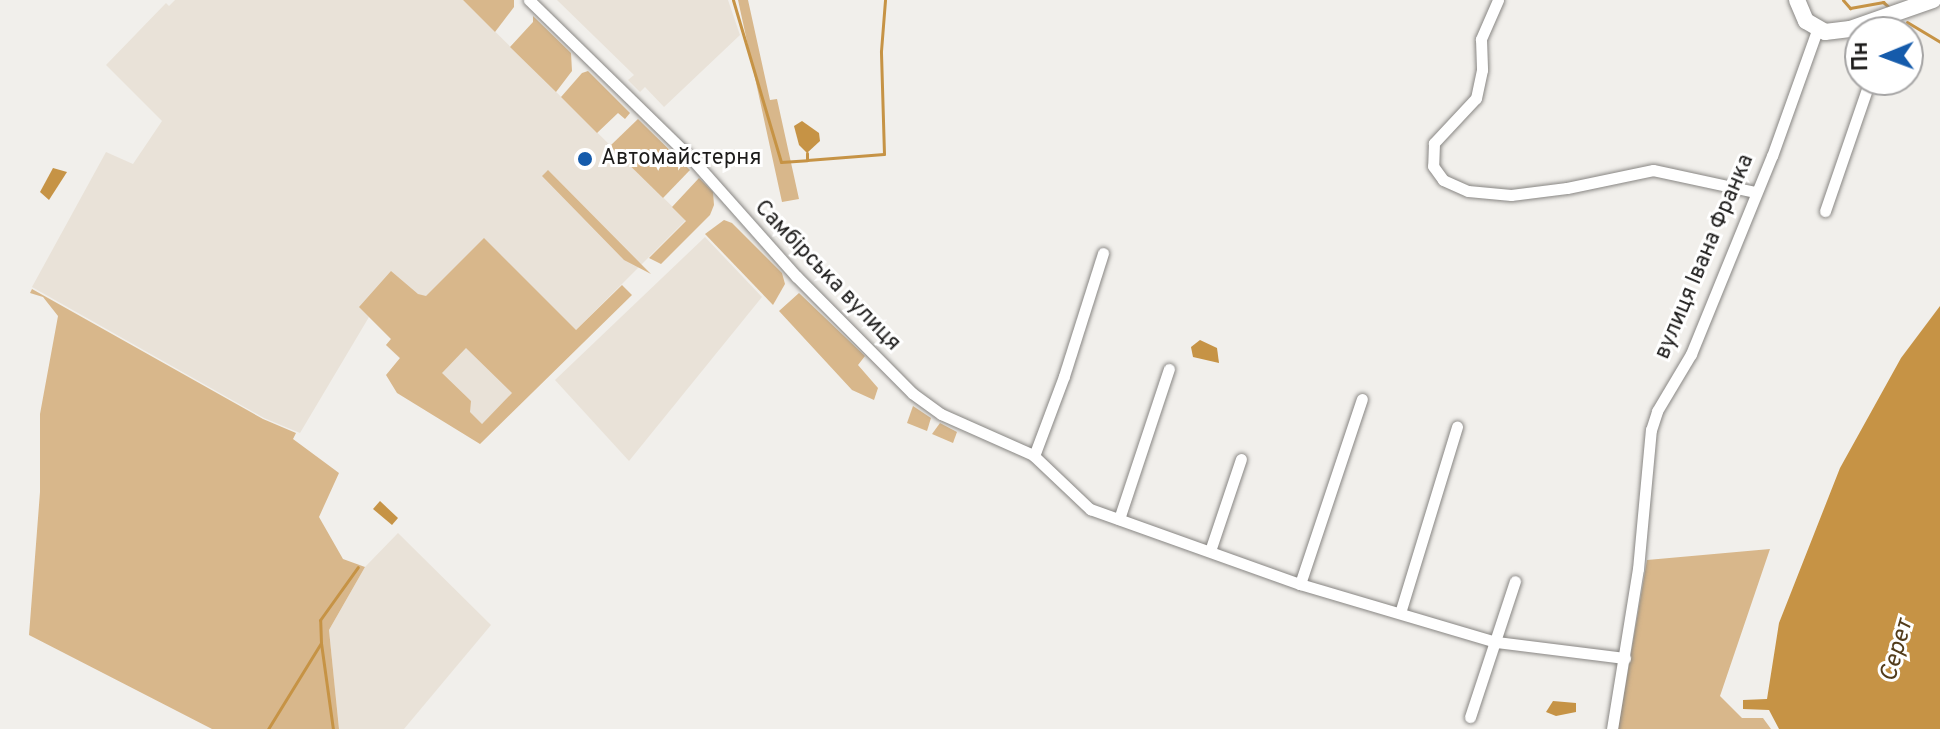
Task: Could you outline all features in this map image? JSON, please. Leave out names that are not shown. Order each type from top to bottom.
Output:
[{"type":"main road","points":[[1797,0],[1806,21],[1817,30],[1844,31]]},
{"type":"main road","points":[[1899,16],[1933,0]]},
{"type":"street","name":"Самбірська вулиця","points":[[529,0],[692,159],[796,276],[912,393],[941,414],[1034,456],[1082,504],[1300,584],[1496,642],[1625,658]]},
{"type":"street","points":[[1498,0],[1481,39],[1482,70],[1476,98],[1434,143],[1433,166],[1443,180],[1468,191],[1511,195],[1567,188],[1653,170],[1756,192]]},
{"type":"street","name":"вулиця Івана Франка","points":[[1612,729],[1625,658],[1651,430],[1657,411],[1691,354],[1795,96],[1817,30]]},
{"type":"street","points":[[1825,211],[1865,96]]},
{"type":"street","points":[[1034,456],[1056,401],[1103,253]]},
{"type":"street","points":[[1119,519],[1169,369]]},
{"type":"street","points":[[1300,584],[1362,399]]},
{"type":"street","points":[[1400,613],[1457,426]]},
{"type":"street","points":[[1210,551],[1241,459]]},
{"type":"street","points":[[1470,717],[1515,581]]},
{"type":"shaded area","points":[[175,0],[463,0],[686,220],[474,432],[386,345],[391,339],[369,317],[300,433],[264,418],[32,287],[106,152],[133,164],[162,121],[106,65],[166,3],[169,6]]},
{"type":"shaded area","points":[[463,0],[514,0],[514,7],[495,32]]},
{"type":"shaded area","points":[[557,0],[728,0],[740,35],[664,107],[645,87],[640,92],[628,80],[634,75]]},
{"type":"shaded area","points":[[738,0],[748,0],[770,100],[777,99],[799,199],[782,202]]},
{"type":"shaded area","points":[[533,16],[571,53],[572,71],[556,92],[510,47],[533,22]]},
{"type":"shaded area","points":[[588,71],[630,113],[625,119],[618,113],[597,133],[561,97],[582,73]]},
{"type":"shaded area","points":[[638,119],[690,170],[663,198],[610,146]]},
{"type":"shaded area","points":[[548,170],[651,274],[624,260],[542,176]]},
{"type":"shaded area","points":[[699,178],[713,192],[714,205],[710,215],[661,264],[649,258],[686,221],[672,207]]},
{"type":"shaded area","points":[[724,220],[732,223],[782,273],[785,284],[773,305],[705,234]]},
{"type":"shaded area","points":[[705,237],[762,297],[629,461],[555,380]]},
{"type":"shaded area","points":[[484,238],[576,330],[622,285],[632,295],[480,444],[397,393],[386,375],[400,358],[386,345],[391,339],[359,307],[391,271],[418,294],[426,296]],"holes":[[[466,348],[512,393],[482,424],[470,412],[471,401],[442,373]]]},
{"type":"shaded area","points":[[32,289],[263,419],[296,433],[293,439],[339,473],[319,517],[343,559],[365,567],[329,630],[339,729],[212,729],[29,635],[40,492],[40,414],[58,316],[43,297],[30,293]]},
{"type":"shaded area","points":[[799,293],[865,356],[858,365],[878,388],[874,400],[852,390],[779,311]]},
{"type":"shaded area","points":[[913,406],[931,418],[927,431],[907,423]]},
{"type":"shaded area","points":[[940,423],[957,432],[953,443],[932,434]]},
{"type":"shaded area","points":[[398,533],[491,625],[404,729],[339,729],[329,630],[365,567]]},
{"type":"shaded area","points":[[1770,549],[1720,696],[1742,718],[1763,718],[1771,729],[1618,729],[1647,560]]},
{"type":"water","points":[[802,121],[819,133],[820,141],[807,153],[799,145],[794,126]]},
{"type":"water","points":[[53,168],[67,172],[49,200],[40,192]]},
{"type":"water","points":[[1940,306],[1940,729],[1779,729],[1769,710],[1743,709],[1743,700],[1767,699],[1779,623],[1840,468],[1901,358]]},
{"type":"water","points":[[1200,340],[1217,348],[1219,363],[1193,357],[1191,347]]},
{"type":"water","points":[[380,501],[398,518],[392,525],[373,509]]},
{"type":"water","points":[[1553,701],[1576,703],[1576,712],[1556,716],[1546,712]]},
{"type":"waterway","points":[[733,0],[781,162],[807,160]]},
{"type":"waterway","points":[[807,153],[807,160],[884,154],[881,51],[885,0]]},
{"type":"waterway","name":"Серет","points":[[1843,0],[1850,8],[1883,2],[1890,8]]},
{"type":"waterway","name":"Серет","points":[[1924,32],[1940,42]]},
{"type":"waterway","points":[[268,729],[321,643],[320,620],[358,567]]},
{"type":"waterway","points":[[321,643],[333,729]]},
{"type":"place","name":"Автомайстерня","points":[[585,159]]}]
